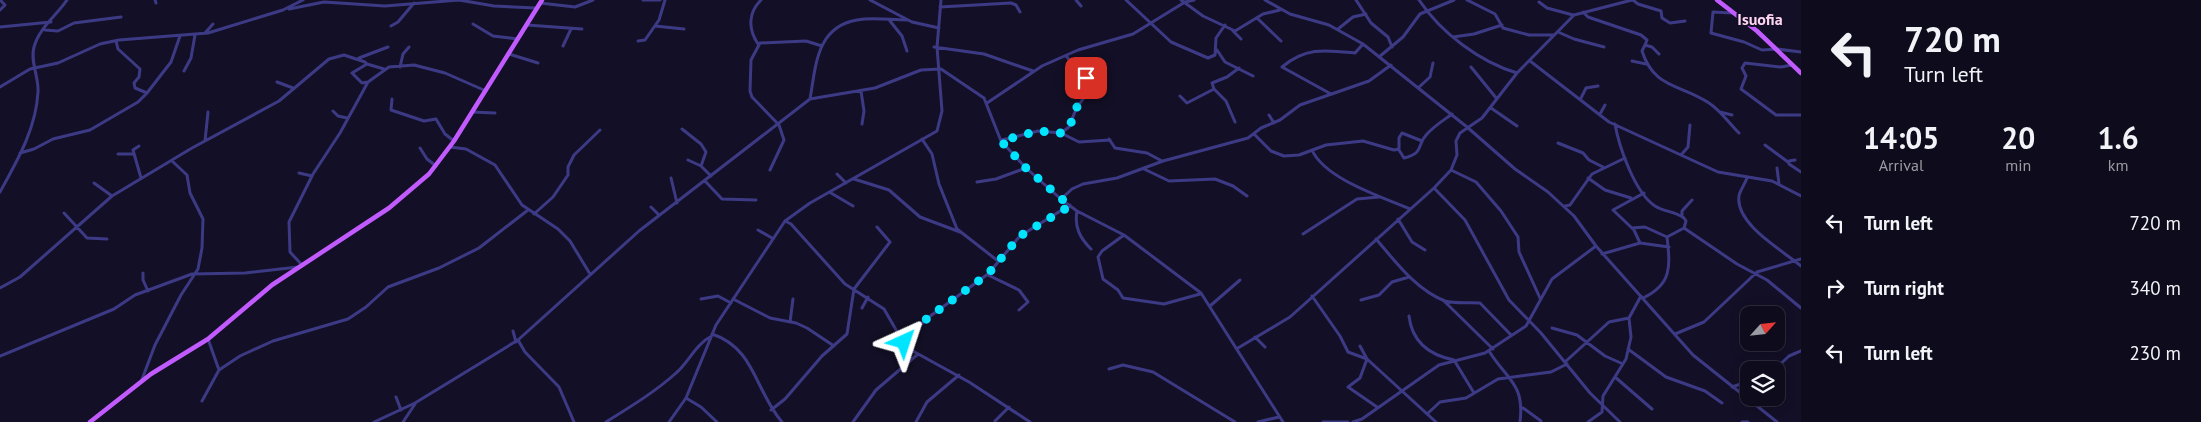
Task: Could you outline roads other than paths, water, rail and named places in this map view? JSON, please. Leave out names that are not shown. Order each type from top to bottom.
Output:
[{"type":"main road","points":[[1717,0],[1777,49],[1801,73]]},
{"type":"main road","points":[[90,422],[151,374],[208,339],[260,294],[300,265],[389,208],[436,166],[454,141],[541,2]]},
{"type":"street","points":[[0,0],[5,5],[0,10]]},
{"type":"street","points":[[0,192],[29,134],[37,104],[38,82],[34,46],[67,0]]},
{"type":"street","points":[[290,8],[302,0]]},
{"type":"street","points":[[541,2],[574,7],[593,0]]},
{"type":"street","points":[[643,0],[660,0]]},
{"type":"street","points":[[638,41],[646,40],[655,26],[665,0]]},
{"type":"street","points":[[758,44],[751,33],[751,12],[761,0]]},
{"type":"street","points":[[870,0],[885,5],[907,20],[924,27],[939,28]]},
{"type":"street","points":[[669,422],[686,398],[711,335],[772,238],[785,221],[810,203],[831,193],[937,131],[941,123],[941,69],[936,48],[941,0]]},
{"type":"street","points":[[1076,0],[1081,6]]},
{"type":"street","points":[[1126,0],[1152,24],[1163,38],[1187,53],[1211,58],[1217,50]]},
{"type":"street","points":[[1181,0],[1198,13],[1225,25],[1241,39]]},
{"type":"street","points":[[987,103],[1033,71],[1066,56],[1127,36],[1152,24],[1186,2],[1194,0]]},
{"type":"street","points":[[1265,0],[1280,10],[1338,29],[1363,44],[1452,114],[1510,165],[1565,206],[1602,254],[1699,361],[1777,422]]},
{"type":"street","points":[[1356,0],[1371,23],[1388,37],[1392,47]]},
{"type":"street","points":[[1419,0],[1426,12],[1453,37],[1501,67],[1517,73]]},
{"type":"street","points":[[1379,56],[1403,37],[1414,20],[1426,12],[1454,0]]},
{"type":"street","points":[[1467,0],[1496,14],[1504,29],[1522,35],[1556,33],[1568,39],[1584,41],[1604,47]]},
{"type":"street","points":[[1619,0],[1624,2]]},
{"type":"street","points":[[1238,350],[1254,337],[1290,317],[1434,188],[1451,170],[1457,156],[1458,136],[1467,127],[1482,118],[1517,73],[1574,15],[1633,0],[1638,4],[1661,11],[1662,18],[1668,22],[1686,21]]},
{"type":"street","points":[[0,87],[35,68],[58,63],[100,44],[204,34],[242,25],[290,8],[324,2],[385,6],[464,1],[494,6],[536,8]]},
{"type":"street","points":[[1540,2],[1547,8],[1574,15]]},
{"type":"street","points":[[391,26],[398,22],[414,3]]},
{"type":"street","points":[[940,7],[1011,3],[1016,5],[1020,12]]},
{"type":"street","points":[[1232,31],[1239,30],[1267,13],[1280,10]]},
{"type":"street","points":[[1583,12],[1588,17],[1641,35],[1647,40],[1642,51],[1646,64],[1663,83],[1710,103],[1739,133]]},
{"type":"street","points":[[1735,13],[1713,12],[1711,33],[1744,42],[1762,50],[1777,49],[1801,52]]},
{"type":"street","points":[[1338,29],[1348,20],[1366,14]]},
{"type":"street","points":[[45,30],[58,31],[74,23],[121,17]]},
{"type":"street","points":[[1257,18],[1281,41]]},
{"type":"street","points":[[810,99],[815,79],[815,69],[822,46],[830,32],[848,22],[907,20]]},
{"type":"street","points":[[890,21],[902,36],[907,50]]},
{"type":"street","points":[[0,28],[51,22]]},
{"type":"street","points":[[204,34],[213,24]]},
{"type":"street","points":[[473,24],[493,36],[519,39]]},
{"type":"street","points":[[527,25],[582,29]]},
{"type":"street","points":[[1225,25],[1216,38],[1217,50],[1225,62],[1253,76]]},
{"type":"street","points":[[1453,37],[1474,34],[1502,25]]},
{"type":"street","points":[[655,26],[684,30]]},
{"type":"street","points":[[563,46],[572,28]]},
{"type":"street","points":[[184,71],[191,58],[195,35]]},
{"type":"street","points":[[20,152],[34,149],[53,139],[90,130],[138,102],[171,62],[180,36]]},
{"type":"street","points":[[116,41],[118,49],[140,69],[139,77],[134,83],[135,88],[147,93]]},
{"type":"street","points":[[758,44],[806,41],[822,46]]},
{"type":"street","points":[[758,44],[750,66],[750,92],[778,125],[784,140],[770,170]]},
{"type":"street","points":[[1331,94],[1282,67],[1297,55],[1330,50],[1355,53],[1363,44]]},
{"type":"street","points":[[1645,44],[1652,47],[1659,54]]},
{"type":"street","points":[[358,59],[388,47]]},
{"type":"street","points":[[400,67],[403,54],[409,47]]},
{"type":"street","points":[[936,48],[956,48],[987,55],[1033,71]]},
{"type":"street","points":[[509,54],[538,63]]},
{"type":"street","points":[[0,288],[20,277],[112,196],[205,141],[279,101],[332,58],[344,55],[385,69],[414,65],[434,69],[486,91]]},
{"type":"street","points":[[1061,133],[1069,128],[1076,109],[1085,98],[1088,85],[1084,74],[1066,56]]},
{"type":"street","points":[[1530,61],[1615,124],[1718,172],[1765,180],[1778,184],[1801,196]]},
{"type":"street","points":[[1632,61],[1646,64]]},
{"type":"street","points":[[1418,88],[1430,77],[1433,63]]},
{"type":"street","points":[[367,64],[352,73],[364,84],[368,82]]},
{"type":"street","points":[[1793,65],[1780,67],[1745,64],[1742,68],[1746,76],[1740,90],[1776,115],[1801,115]]},
{"type":"street","points":[[1061,199],[1072,189],[1083,184],[1117,178],[1163,161],[1254,134],[1300,105],[1369,81],[1373,76],[1391,65]]},
{"type":"street","points":[[1471,67],[1497,99]]},
{"type":"street","points":[[1235,122],[1226,100],[1214,89],[1212,83],[1227,77],[1239,68]]},
{"type":"street","points":[[0,356],[114,309],[130,298],[196,273],[245,273],[300,265],[290,252],[287,226],[312,176],[368,82],[385,69]]},
{"type":"street","points":[[374,422],[415,403],[517,341],[590,274],[659,215],[678,203],[810,99],[861,91],[889,84],[921,70],[941,69],[978,92],[987,103],[1001,141],[1026,168],[1061,199],[1070,206],[1124,235],[1201,294],[1283,422]]},
{"type":"street","points":[[277,82],[293,88]]},
{"type":"street","points":[[1581,98],[1586,88],[1598,86]]},
{"type":"street","points":[[1180,96],[1187,103],[1214,89]]},
{"type":"street","points":[[861,91],[864,110],[862,124]]},
{"type":"street","points":[[392,99],[392,110],[424,121],[436,119],[445,134],[454,141]]},
{"type":"street","points":[[1600,114],[1605,105]]},
{"type":"street","points":[[1491,108],[1517,126]]},
{"type":"street","points":[[333,110],[338,116],[347,118]]},
{"type":"street","points":[[205,141],[208,112]]},
{"type":"street","points":[[472,112],[495,113]]},
{"type":"street","points":[[1720,112],[1732,115]]},
{"type":"street","points":[[1421,142],[1401,134],[1399,149],[1404,158],[1413,156],[1420,150],[1421,142],[1425,135],[1452,114]]},
{"type":"street","points":[[1269,115],[1274,123]]},
{"type":"street","points":[[1615,124],[1618,140],[1636,183],[1655,205],[1682,216],[1686,221],[1684,228],[1667,237]]},
{"type":"street","points":[[1681,155],[1688,146],[1690,125]]},
{"type":"street","points":[[682,129],[703,146],[706,152],[701,166]]},
{"type":"street","points":[[534,214],[553,197],[568,174],[567,166],[574,154],[600,130]]},
{"type":"street","points":[[1001,141],[1038,131],[1061,133],[1079,142],[1109,139],[1116,148],[1147,153],[1163,161]]},
{"type":"street","points":[[1254,134],[1266,148],[1276,154],[1290,156],[1338,142],[1366,141],[1377,143],[1389,151],[1399,149]]},
{"type":"street","points":[[922,139],[932,154],[950,216],[961,232],[998,261]]},
{"type":"street","points":[[1558,143],[1583,153],[1589,160],[1603,167]]},
{"type":"street","points":[[1765,145],[1801,172]]},
{"type":"street","points":[[139,146],[133,150],[140,169],[141,178]]},
{"type":"street","points":[[450,147],[466,149],[495,165],[507,186],[528,210],[570,241],[590,274]]},
{"type":"street","points":[[420,148],[427,159],[436,166]]},
{"type":"street","points":[[1310,151],[1325,167],[1380,197],[1410,209]]},
{"type":"street","points":[[118,154],[134,154]]},
{"type":"street","points":[[1565,206],[1570,205],[1588,178],[1603,167],[1626,158]]},
{"type":"street","points":[[688,160],[701,166],[711,176]]},
{"type":"street","points":[[1788,162],[1795,160]]},
{"type":"street","points":[[141,383],[155,345],[180,295],[192,275],[196,273],[202,248],[204,224],[190,192],[187,175],[172,161]]},
{"type":"street","points":[[977,182],[996,180],[1007,173],[1026,168]]},
{"type":"street","points":[[1777,168],[1778,184]]},
{"type":"street","points":[[1143,169],[1170,182],[1193,181],[1204,178],[1215,180],[1236,188],[1247,196]]},
{"type":"street","points":[[1451,170],[1476,182],[1517,234],[1519,252],[1540,298]]},
{"type":"street","points":[[299,173],[312,176]]},
{"type":"street","points":[[837,174],[846,183]]},
{"type":"street","points":[[671,178],[678,203]]},
{"type":"street","points":[[1588,178],[1605,190],[1632,198]]},
{"type":"street","points":[[1747,178],[1738,197],[1742,214],[1767,241],[1801,266]]},
{"type":"street","points":[[853,179],[889,190],[920,217],[961,232]]},
{"type":"street","points":[[705,181],[711,190],[730,202],[756,200]]},
{"type":"street","points":[[94,183],[112,196]]},
{"type":"street","points":[[1434,188],[1465,220],[1509,300],[1530,321],[1590,393],[1620,422]]},
{"type":"street","points":[[831,193],[853,206]]},
{"type":"street","points":[[1640,243],[1631,228],[1613,210],[1644,193]]},
{"type":"street","points":[[1303,234],[1356,199],[1380,197]]},
{"type":"street","points":[[1682,216],[1682,211],[1692,200]]},
{"type":"street","points":[[904,340],[929,317],[988,274],[1020,236],[1070,206]]},
{"type":"street","points":[[651,207],[659,215]]},
{"type":"street","points":[[202,401],[219,370],[262,345],[339,323],[354,316],[388,287],[426,274],[479,248],[528,210]]},
{"type":"street","points":[[1078,210],[1075,219],[1078,231],[1092,249]]},
{"type":"street","points":[[64,212],[71,224],[76,226],[86,238],[107,239]]},
{"type":"street","points":[[1398,219],[1404,225],[1408,238],[1417,247],[1425,250]]},
{"type":"street","points":[[785,221],[791,224],[842,280],[868,297],[888,314],[899,335],[918,354],[959,375],[1030,422]]},
{"type":"street","points":[[771,410],[785,398],[810,369],[849,331],[854,289],[879,254],[889,244],[889,240],[877,227]]},
{"type":"street","points":[[1631,228],[1645,227],[1667,237]]},
{"type":"street","points":[[1684,228],[1800,303],[1801,308]]},
{"type":"street","points":[[758,230],[772,238]]},
{"type":"street","points":[[1124,235],[1102,251],[1098,257],[1103,279],[1118,290],[1123,298],[1164,304],[1201,294]]},
{"type":"street","points":[[1588,422],[1602,412],[1603,396],[1623,364],[1630,337],[1629,318],[1642,297],[1659,289],[1666,279],[1671,254],[1667,237]]},
{"type":"street","points":[[1376,239],[1410,276],[1445,301],[1491,350],[1509,377],[1523,408],[1542,421]]},
{"type":"street","points":[[1602,254],[1640,243],[1669,247]]},
{"type":"street","points":[[1353,422],[1362,419],[1427,372],[1454,360],[1491,350],[1530,321],[1540,298],[1552,279],[1596,246]]},
{"type":"street","points":[[1675,334],[1704,322],[1719,306],[1757,274],[1767,268],[1801,259]]},
{"type":"street","points":[[143,273],[143,280],[148,291]]},
{"type":"street","points":[[988,274],[1019,290],[1028,302],[1019,310]]},
{"type":"street","points":[[1361,300],[1377,297],[1387,290],[1392,282],[1410,276]]},
{"type":"street","points":[[1210,306],[1240,280]]},
{"type":"street","points":[[701,299],[718,296],[770,318],[807,328],[834,346]]},
{"type":"street","points":[[1312,296],[1340,336],[1348,352],[1368,359]]},
{"type":"street","points":[[862,308],[868,297]]},
{"type":"street","points":[[790,322],[793,299]]},
{"type":"street","points":[[1445,301],[1480,304],[1499,326],[1511,334]]},
{"type":"street","points":[[1409,316],[1412,336],[1421,346],[1445,359],[1454,360]]},
{"type":"street","points":[[1427,414],[1443,401],[1466,398],[1475,394],[1492,381],[1552,372],[1566,363],[1586,342],[1612,320],[1629,318]]},
{"type":"street","points":[[1552,328],[1577,335],[1605,356],[1623,364]]},
{"type":"street","points":[[513,331],[525,352],[559,387],[574,422]]},
{"type":"street","points":[[711,335],[734,343],[744,355],[771,410],[782,422]]},
{"type":"street","points":[[606,422],[671,378],[689,360],[702,342],[711,335]]},
{"type":"street","points":[[1254,337],[1265,347]]},
{"type":"street","points":[[208,339],[219,370]]},
{"type":"street","points":[[1360,346],[1368,359],[1436,422]]},
{"type":"street","points":[[1628,349],[1666,377],[1705,390],[1722,403]]},
{"type":"street","points":[[1784,361],[1801,350]]},
{"type":"street","points":[[853,422],[876,390],[918,354]]},
{"type":"street","points":[[1368,359],[1360,378],[1348,387],[1377,407]]},
{"type":"street","points":[[1454,360],[1475,394]]},
{"type":"street","points":[[1109,368],[1123,365],[1153,372],[1235,422]]},
{"type":"street","points":[[916,422],[927,402],[959,375]]},
{"type":"street","points":[[1615,377],[1652,409]]},
{"type":"street","points":[[1732,387],[1740,384]]},
{"type":"street","points":[[396,397],[401,410]]},
{"type":"street","points":[[686,398],[702,407],[717,422]]},
{"type":"street","points":[[403,422],[415,403]]},
{"type":"street","points":[[995,421],[1009,407]]},
{"type":"street","points":[[1520,422],[1523,408]]},
{"type":"street","points":[[1766,422],[1769,416]]},
{"type":"street","points":[[1258,422],[1280,417]]},
{"type":"street","points":[[1323,422],[1348,422]]},
{"type":"street","points":[[1742,422],[1748,422]]},
{"type":"district","name":"Isuofia","points":[[1760,19]]}]
